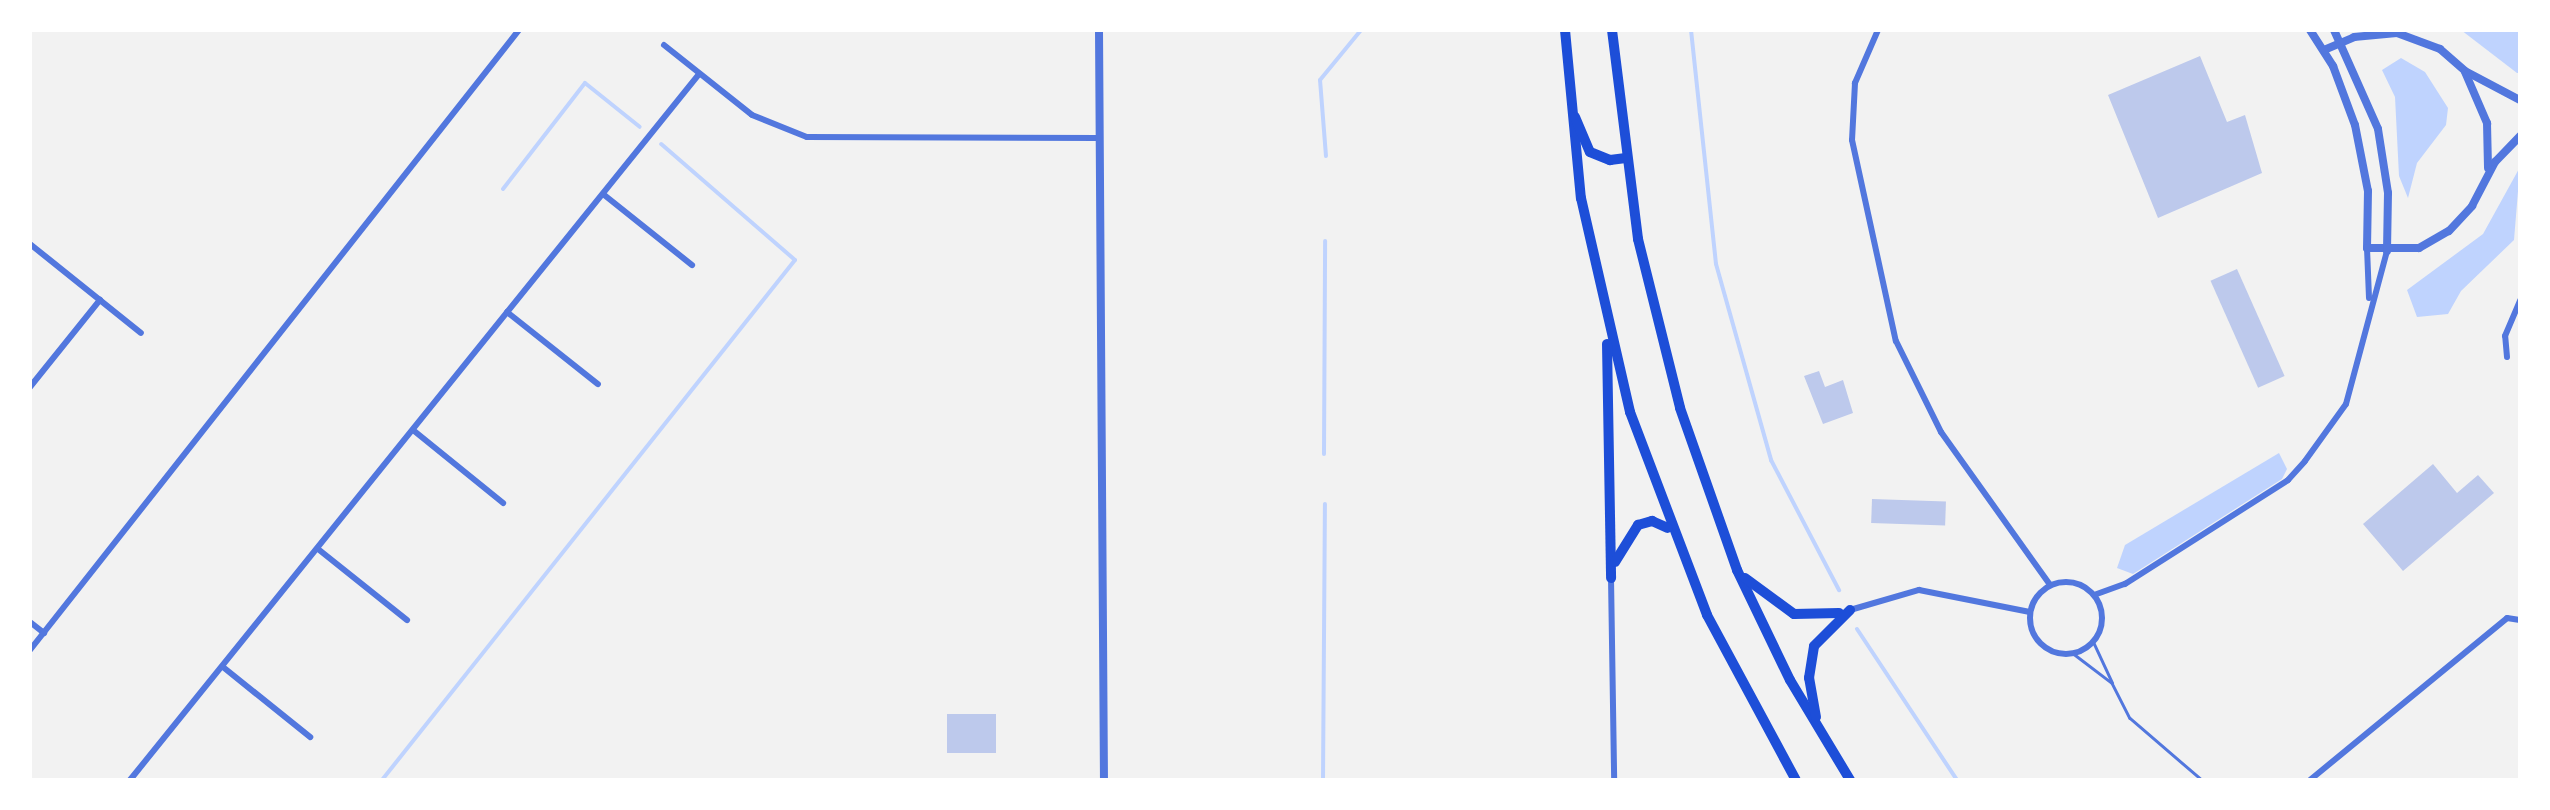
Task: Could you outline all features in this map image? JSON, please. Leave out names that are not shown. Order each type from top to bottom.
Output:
[{"type":"highway","points":[[1566,30],[1570,107],[1607,326],[1670,530],[1735,671],[1796,780]]},
{"type":"highway","points":[[1612,30],[1626,158],[1659,338],[1737,570],[1822,737],[1850,780]]},
{"type":"highway","points":[[1570,107],[1590,152],[1602,159],[1626,158]]},
{"type":"highway","points":[[1607,326],[1611,578]]},
{"type":"highway","points":[[1611,578],[1621,544],[1638,524],[1652,521],[1670,530]]},
{"type":"highway","points":[[1737,570],[1794,614],[1850,610]]},
{"type":"highway","points":[[1822,737],[1809,665],[1823,631],[1850,610]]},
{"type":"street","points":[[30,650],[518,30]]},
{"type":"street","points":[[1099,30],[1104,780]]},
{"type":"street","points":[[2310,30],[2324,50],[2359,142],[2367,248],[2364,278],[2370,299]]},
{"type":"street","points":[[2094,595],[2125,584],[2288,480],[2346,404],[2370,299],[2383,280],[2387,252],[2382,149],[2342,41],[2334,30]]},
{"type":"street","points":[[1876,31],[1855,84],[1852,140],[1896,341],[1940,432],[2050,585]]},
{"type":"street","points":[[2324,50],[2342,41],[2394,32],[2440,49],[2465,71],[2520,100]]},
{"type":"street","points":[[664,45],[752,115],[807,137],[1098,138]]},
{"type":"street","points":[[2465,71],[2487,124],[2488,173]]},
{"type":"street","points":[[130,780],[699,74]]},
{"type":"street","points":[[2367,248],[2387,252],[2419,248],[2450,231],[2472,206],[2488,173],[2520,136]]},
{"type":"street","points":[[602,194],[692,265]]},
{"type":"street","points":[[30,244],[141,333]]},
{"type":"street","points":[[30,387],[100,300]]},
{"type":"street","points":[[2507,356],[2506,336],[2520,300]]},
{"type":"street","points":[[507,312],[598,384]]},
{"type":"street","points":[[413,430],[502,503]]},
{"type":"street","points":[[318,550],[406,620]]},
{"type":"street","points":[[1611,578],[1614,780]]},
{"type":"street","points":[[2073,582],[2094,595],[2102,622],[2093,642],[2074,654],[2042,647],[2030,612],[2050,585],[2073,582]]},
{"type":"street","points":[[1850,610],[1919,590],[2030,612]]},
{"type":"street","points":[[2310,780],[2507,618],[2520,620]]},
{"type":"street","points":[[30,622],[44,633]]},
{"type":"street","points":[[223,667],[310,737]]},
{"type":"lane","points":[[2093,642],[2130,718],[2202,780]]},
{"type":"lane","points":[[2074,654],[2112,683]]},
{"type":"water","points":[[2461,30],[2520,30],[2520,73],[2517,73]]},
{"type":"water","points":[[2401,58],[2425,72],[2448,108],[2446,125],[2417,163],[2408,198],[2399,176],[2395,97],[2382,70]]},
{"type":"water","points":[[2520,167],[2514,240],[2461,291],[2448,314],[2417,317],[2407,290],[2483,234]]},
{"type":"water","points":[[2279,453],[2287,469],[2282,479],[2133,574],[2117,568],[2125,545]]},
{"type":"building","points":[[2200,56],[2227,122],[2245,115],[2262,173],[2158,218],[2108,95]]},
{"type":"building","points":[[2237,269],[2285,376],[2258,388],[2211,281]]},
{"type":"building","points":[[1819,371],[1825,387],[1843,380],[1853,413],[1823,424],[1804,376]]},
{"type":"building","points":[[2433,464],[2457,493],[2478,475],[2494,493],[2403,571],[2363,524]]},
{"type":"building","points":[[1872,499],[1946,502],[1945,526],[1871,523]]},
{"type":"building","points":[[947,714],[996,714],[996,753],[947,753]]},
{"type":"waterway","points":[[1326,156],[1320,80],[1361,30]]},
{"type":"waterway","points":[[1691,30],[1716,264],[1771,460],[1839,590]]},
{"type":"waterway","points":[[503,189],[585,83],[640,127]]},
{"type":"waterway","points":[[382,780],[795,260],[661,144]]},
{"type":"waterway","points":[[1324,454],[1325,241]]},
{"type":"waterway","points":[[1323,780],[1325,504]]},
{"type":"waterway","points":[[1857,629],[1957,780]]}]
